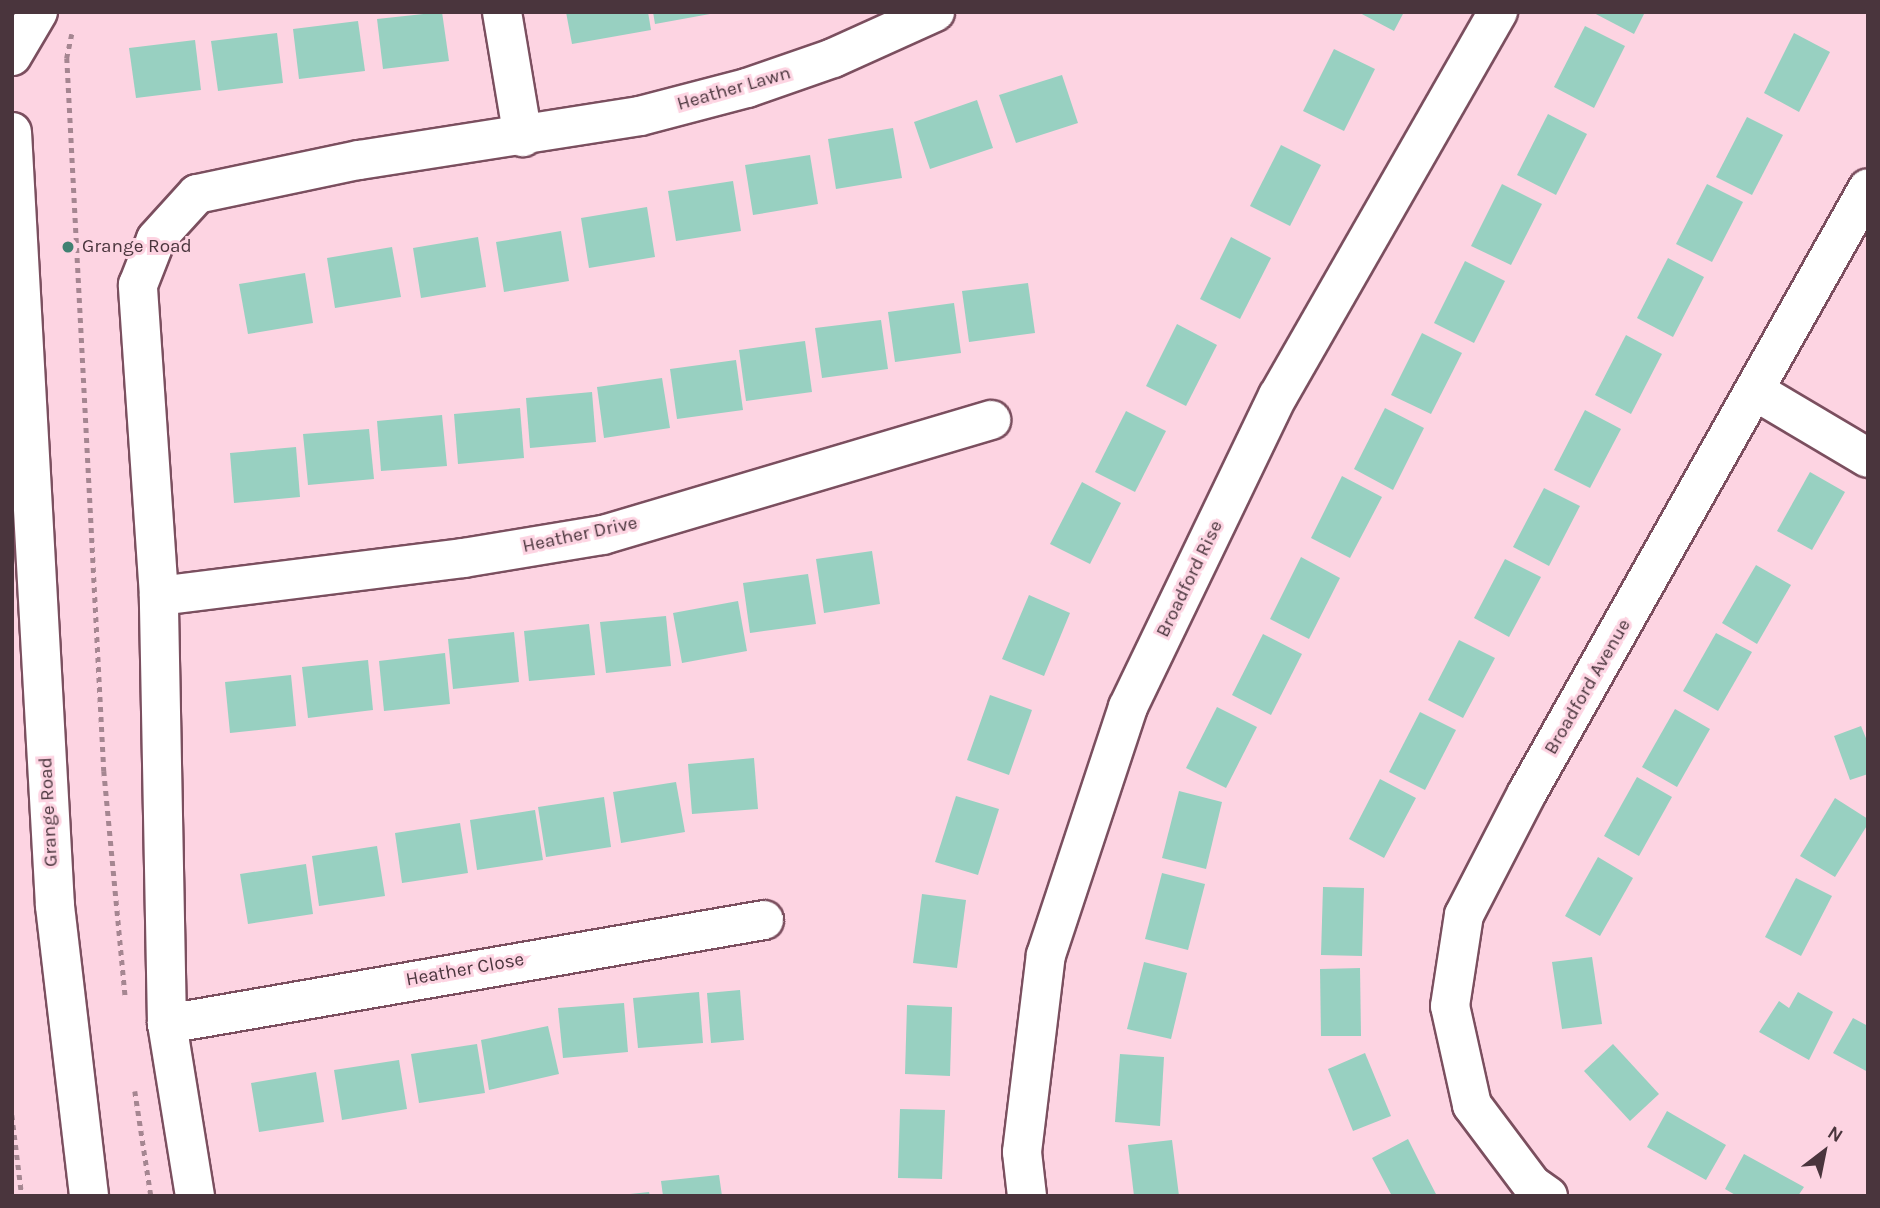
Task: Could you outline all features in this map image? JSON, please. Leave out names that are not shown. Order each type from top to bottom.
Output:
[{"type":"street","points":[[12,56],[38,12]]},
{"type":"street","points":[[502,12],[523,136]]},
{"type":"street","name":"Heather Lawn","points":[[159,596],[138,285],[156,239],[197,194],[359,160],[640,116],[747,88],[833,58],[935,12]]},
{"type":"street","name":"Broadford Rise","points":[[1027,1196],[1022,1152],[1046,955],[1128,707],[1278,396],[1498,12]]},
{"type":"street","name":"Grange Road","points":[[12,132],[55,906],[89,1196]]},
{"type":"street","name":"Broadford Avenue","points":[[1548,1196],[1532,1185],[1472,1105],[1450,1006],[1464,915],[1534,781],[1757,392],[1868,188]]},
{"type":"street","points":[[1757,392],[1868,458]]},
{"type":"street","name":"Heather Drive","points":[[159,596],[464,558],[603,535],[991,419]]},
{"type":"street","points":[[159,596],[167,1024],[195,1196]]},
{"type":"street","name":"Heather Close","points":[[167,1024],[764,920]]},
{"type":"path","points":[[75,24],[67,58],[104,771],[125,999]]},
{"type":"path","points":[[134,1079],[151,1196]]},
{"type":"path","points":[[12,1115],[22,1196]]},
{"type":"building","points":[[442,12],[449,61],[383,69],[377,19]]},
{"type":"building","points":[[566,12],[648,12],[651,30],[572,44]]},
{"type":"building","points":[[653,12],[710,12],[710,14],[655,24]]},
{"type":"building","points":[[1358,12],[1404,12],[1394,31]]},
{"type":"building","points":[[1592,12],[1645,12],[1634,34]]},
{"type":"building","points":[[358,21],[365,71],[299,79],[293,29]]},
{"type":"building","points":[[1585,26],[1625,46],[1594,108],[1554,87]]},
{"type":"building","points":[[277,33],[283,83],[218,91],[211,41]]},
{"type":"building","points":[[1794,33],[1830,52],[1799,112],[1764,93]]},
{"type":"building","points":[[195,40],[201,90],[136,98],[129,48]]},
{"type":"building","points":[[1334,49],[1375,69],[1344,131],[1303,111]]},
{"type":"building","points":[[1062,75],[1078,123],[1016,143],[999,95]]},
{"type":"building","points":[[977,100],[993,148],[930,169],[914,122]]},
{"type":"building","points":[[1548,114],[1587,134],[1556,195],[1517,175]]},
{"type":"building","points":[[1747,117],[1783,135],[1752,195],[1716,177]]},
{"type":"building","points":[[893,128],[902,178],[836,189],[828,139]]},
{"type":"building","points":[[1281,145],[1321,165],[1290,226],[1250,206]]},
{"type":"building","points":[[810,155],[818,204],[753,215],[745,165]]},
{"type":"building","points":[[733,181],[741,231],[676,241],[668,191]]},
{"type":"building","points":[[1502,184],[1542,204],[1511,265],[1471,246]]},
{"type":"building","points":[[1707,184],[1743,202],[1712,262],[1676,244]]},
{"type":"building","points":[[647,207],[655,257],[589,268],[581,218]]},
{"type":"building","points":[[561,231],[569,281],[504,292],[496,242]]},
{"type":"building","points":[[478,237],[486,287],[421,298],[413,248]]},
{"type":"building","points":[[1231,237],[1271,258],[1240,319],[1200,299]]},
{"type":"building","points":[[392,247],[401,297],[335,308],[327,258]]},
{"type":"building","points":[[1668,258],[1704,277],[1673,337],[1637,318]]},
{"type":"building","points":[[1465,261],[1505,281],[1474,343],[1434,323]]},
{"type":"building","points":[[305,273],[313,323],[248,334],[239,284]]},
{"type":"building","points":[[1028,283],[1035,333],[969,342],[962,291]]},
{"type":"building","points":[[954,303],[961,353],[895,362],[888,312]]},
{"type":"building","points":[[881,320],[888,369],[822,378],[815,328]]},
{"type":"building","points":[[1177,324],[1217,345],[1186,406],[1146,386]]},
{"type":"building","points":[[1422,333],[1462,353],[1431,414],[1391,395]]},
{"type":"building","points":[[1626,335],[1662,354],[1631,414],[1595,395]]},
{"type":"building","points":[[805,341],[812,392],[746,401],[739,350]]},
{"type":"building","points":[[736,360],[743,410],[677,419],[670,369]]},
{"type":"building","points":[[662,378],[670,428],[604,438],[597,387]]},
{"type":"building","points":[[592,392],[596,442],[530,448],[526,398]]},
{"type":"building","points":[[520,408],[524,458],[458,464],[454,414]]},
{"type":"building","points":[[1385,408],[1424,428],[1393,490],[1354,469]]},
{"type":"building","points":[[1585,410],[1621,429],[1590,488],[1554,470]]},
{"type":"building","points":[[1126,411],[1166,431],[1135,492],[1095,472]]},
{"type":"building","points":[[442,415],[447,466],[381,471],[377,421]]},
{"type":"building","points":[[369,429],[374,479],[308,485],[303,434]]},
{"type":"building","points":[[296,447],[300,497],[234,503],[230,453]]},
{"type":"building","points":[[1810,472],[1845,492],[1812,550],[1777,531]]},
{"type":"building","points":[[1342,476],[1382,497],[1350,558],[1311,538]]},
{"type":"building","points":[[1082,482],[1121,503],[1090,564],[1050,544]]},
{"type":"building","points":[[1544,488],[1580,506],[1549,566],[1513,547]]},
{"type":"building","points":[[872,551],[880,604],[824,613],[816,559]]},
{"type":"building","points":[[1301,557],[1340,578],[1309,639],[1270,619]]},
{"type":"building","points":[[1505,559],[1541,577],[1509,637],[1474,618]]},
{"type":"building","points":[[1756,565],[1791,585],[1757,644],[1722,623]]},
{"type":"building","points":[[808,574],[816,624],[750,633],[743,583]]},
{"type":"building","points":[[1029,595],[1070,613],[1044,676],[1002,659]]},
{"type":"building","points":[[738,601],[747,651],[682,663],[673,613]]},
{"type":"building","points":[[666,616],[671,666],[606,673],[600,622]]},
{"type":"building","points":[[589,624],[595,675],[529,681],[524,631]]},
{"type":"building","points":[[514,632],[519,682],[453,689],[448,639]]},
{"type":"building","points":[[1716,633],[1752,652],[1718,711],[1683,691]]},
{"type":"building","points":[[1263,634],[1302,654],[1271,715],[1232,695]]},
{"type":"building","points":[[1459,640],[1495,658],[1463,718],[1428,700]]},
{"type":"building","points":[[445,653],[450,704],[384,711],[379,661]]},
{"type":"building","points":[[368,660],[373,710],[308,718],[302,667]]},
{"type":"building","points":[[291,675],[296,726],[230,733],[225,682]]},
{"type":"building","points":[[990,695],[1032,710],[1009,775],[967,760]]},
{"type":"building","points":[[1217,707],[1257,727],[1226,788],[1186,768]]},
{"type":"building","points":[[1675,709],[1710,729],[1677,787],[1642,767]]},
{"type":"building","points":[[1420,712],[1456,730],[1425,790],[1389,772]]},
{"type":"building","points":[[1861,726],[1868,743],[1868,774],[1850,780],[1834,736]]},
{"type":"building","points":[[754,758],[758,809],[692,814],[688,764]]},
{"type":"building","points":[[1637,777],[1672,797],[1639,856],[1604,836]]},
{"type":"building","points":[[1380,779],[1416,798],[1384,858],[1349,839]]},
{"type":"building","points":[[676,782],[685,832],[621,843],[613,792]]},
{"type":"building","points":[[1179,791],[1222,802],[1206,869],[1162,858]]},
{"type":"building","points":[[956,796],[999,809],[978,875],[935,862]]},
{"type":"building","points":[[604,797],[611,847],[546,857],[538,807]]},
{"type":"building","points":[[1835,798],[1868,819],[1868,824],[1835,877],[1800,856]]},
{"type":"building","points":[[535,810],[543,860],[477,870],[470,820]]},
{"type":"building","points":[[460,823],[468,873],[402,883],[395,833]]},
{"type":"building","points":[[377,846],[385,896],[319,906],[312,856]]},
{"type":"building","points":[[1598,857],[1633,878],[1600,936],[1565,916]]},
{"type":"building","points":[[306,864],[313,914],[248,924],[240,874]]},
{"type":"building","points":[[1162,873],[1205,884],[1188,950],[1145,939]]},
{"type":"building","points":[[1796,878],[1832,896],[1801,956],[1765,937]]},
{"type":"building","points":[[1323,887],[1364,888],[1362,956],[1321,955]]},
{"type":"building","points":[[922,894],[966,900],[957,968],[913,963]]},
{"type":"building","points":[[1592,957],[1602,1024],[1562,1029],[1552,962]]},
{"type":"building","points":[[1144,962],[1187,973],[1171,1039],[1127,1029]]},
{"type":"building","points":[[1360,968],[1361,1036],[1321,1036],[1320,969]]},
{"type":"building","points":[[740,990],[744,1040],[711,1043],[707,993]]},
{"type":"building","points":[[699,992],[703,1043],[638,1048],[633,998]]},
{"type":"building","points":[[1798,992],[1833,1012],[1809,1060],[1759,1032],[1779,1001],[1789,1008]]},
{"type":"building","points":[[624,1003],[628,1052],[563,1058],[558,1008]]},
{"type":"building","points":[[907,1005],[952,1007],[950,1076],[905,1074]]},
{"type":"building","points":[[1853,1018],[1868,1026],[1868,1072],[1833,1053]]},
{"type":"building","points":[[548,1026],[559,1074],[489,1090],[481,1040]]},
{"type":"building","points":[[477,1044],[485,1093],[419,1103],[411,1054]]},
{"type":"building","points":[[1613,1044],[1659,1094],[1630,1121],[1584,1071]]},
{"type":"building","points":[[1365,1053],[1391,1116],[1353,1131],[1328,1069]]},
{"type":"building","points":[[1120,1054],[1164,1057],[1160,1126],[1115,1122]]},
{"type":"building","points":[[399,1060],[407,1109],[342,1120],[334,1070]]},
{"type":"building","points":[[316,1072],[324,1122],[259,1132],[251,1083]]},
{"type":"building","points":[[900,1109],[945,1110],[942,1179],[898,1178]]},
{"type":"building","points":[[1667,1111],[1726,1145],[1706,1180],[1647,1147]]},
{"type":"building","points":[[1408,1139],[1437,1196],[1392,1196],[1372,1158]]},
{"type":"building","points":[[1172,1140],[1179,1196],[1134,1196],[1128,1145]]},
{"type":"building","points":[[1744,1154],[1804,1187],[1798,1196],[1737,1196],[1725,1189]]},
{"type":"building","points":[[719,1175],[722,1196],[663,1196],[661,1181]]},
{"type":"building","points":[[649,1192],[650,1196],[630,1196],[630,1194]]},
{"type":"place","name":"Grange Road","points":[[68,247]]}]
